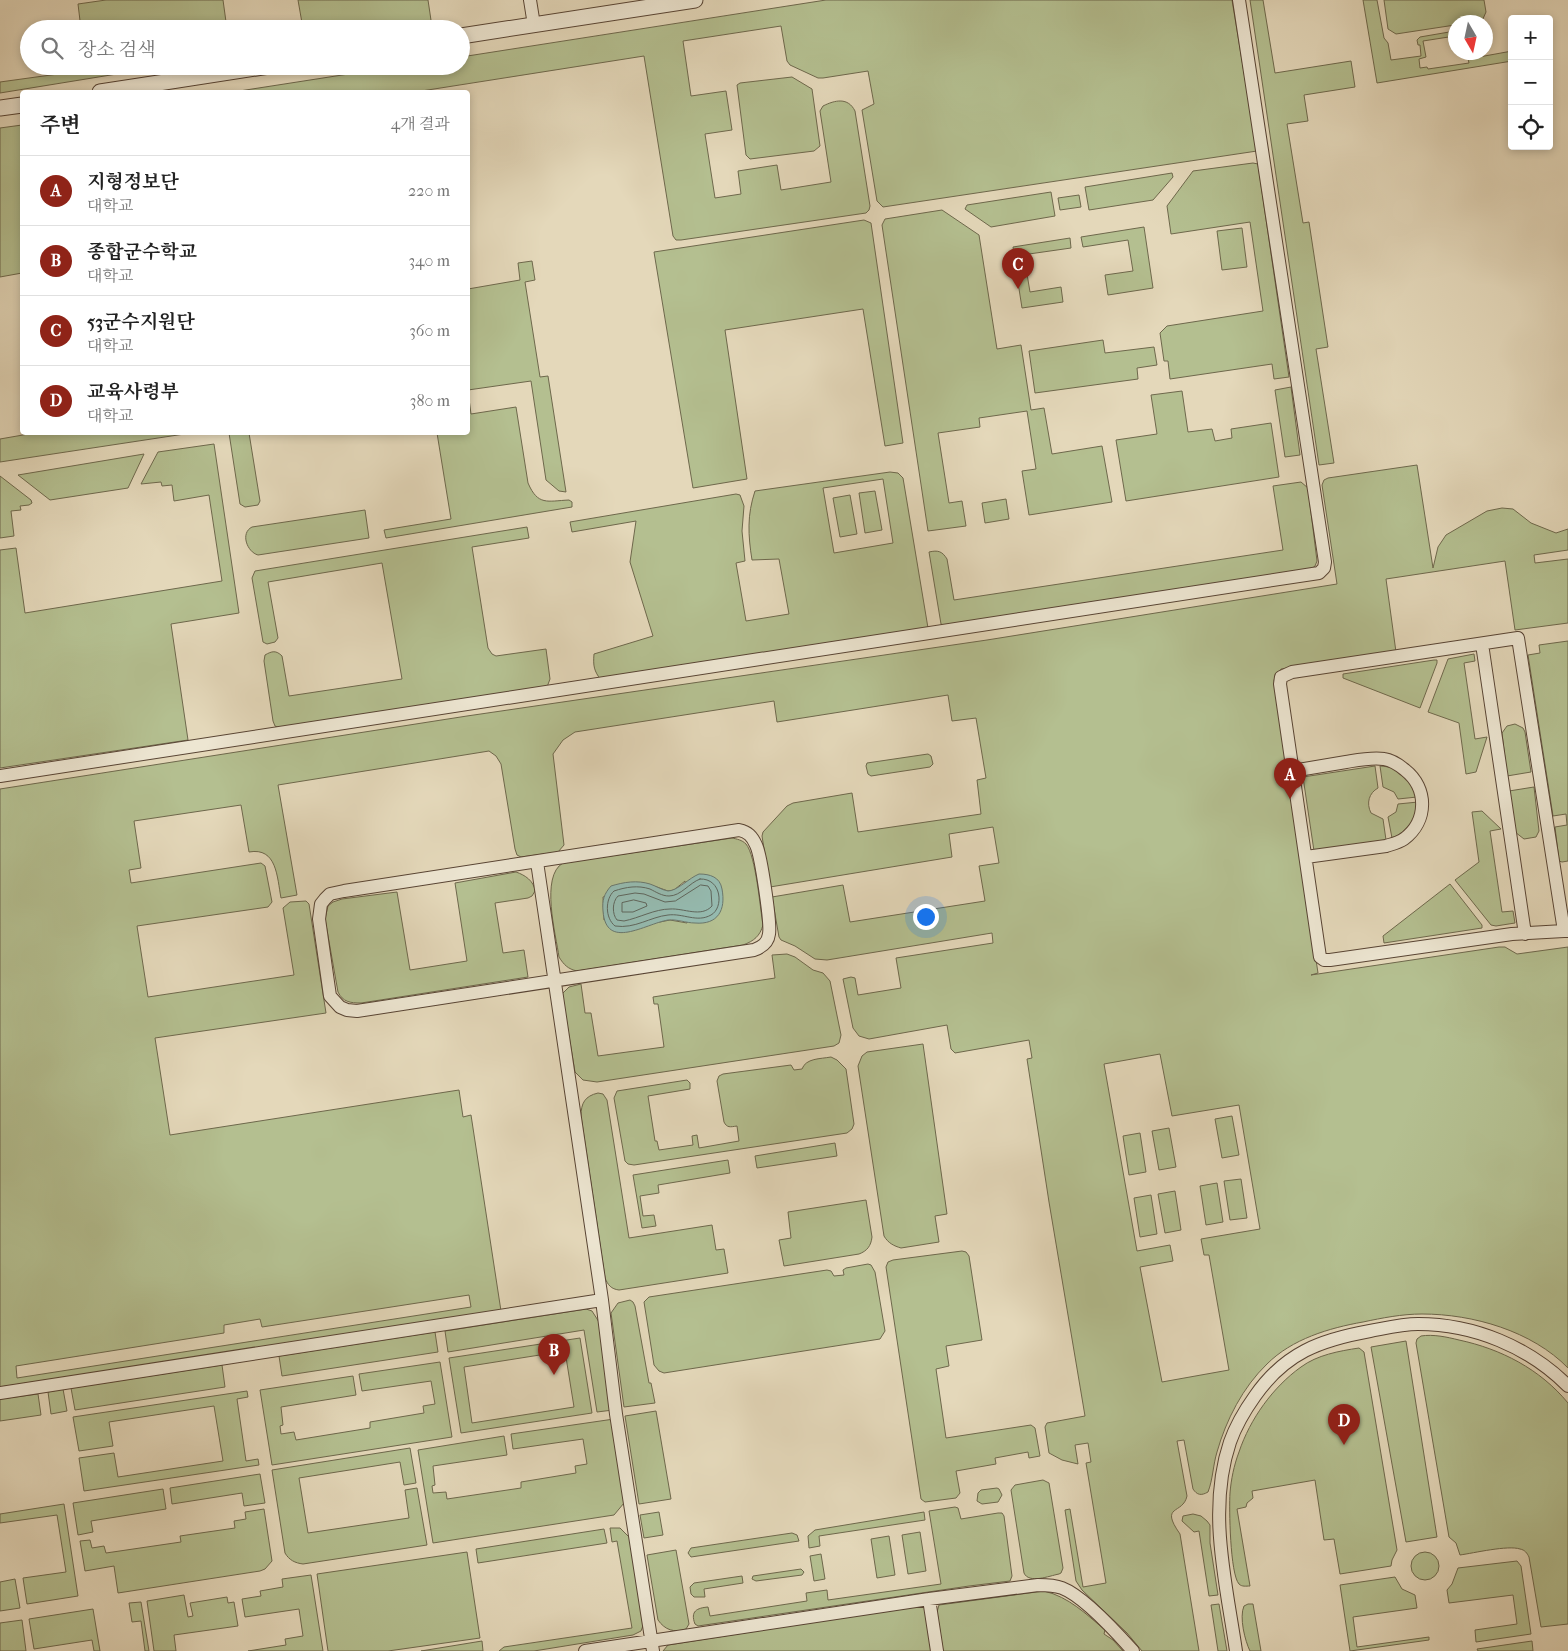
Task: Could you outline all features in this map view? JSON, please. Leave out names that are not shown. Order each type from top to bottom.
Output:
[{"type":"street","points":[[530,0],[534,25]]},
{"type":"street","points":[[470,35],[695,0]]},
{"type":"street","points":[[0,776],[1319,573],[1324,568],[1325,562],[1239,0]]},
{"type":"street","points":[[113,90],[210,75]]},
{"type":"street","points":[[0,108],[20,105]]},
{"type":"street","points":[[1518,638],[1566,931],[1524,934],[1324,960],[1319,952],[1292,771],[1280,684],[1281,677],[1286,673],[1518,638]]},
{"type":"street","points":[[1482,644],[1524,934]]},
{"type":"street","points":[[1292,771],[1366,759],[1386,759],[1411,774],[1420,789],[1422,799],[1420,816],[1416,825],[1403,839],[1396,843],[1306,857]]},
{"type":"street","points":[[739,830],[746,832],[756,845],[759,854],[767,909],[769,934],[767,941],[762,947],[754,950],[357,1011],[340,1007],[330,996],[319,919],[321,904],[330,894],[339,891],[537,862],[739,830]]},
{"type":"street","points":[[537,862],[602,1300],[616,1414],[652,1646]]},
{"type":"street","points":[[0,1393],[602,1300]]},
{"type":"street","points":[[1236,1651],[1218,1530],[1220,1484],[1230,1441],[1239,1420],[1262,1386],[1293,1357],[1335,1339],[1394,1326],[1430,1325],[1477,1333],[1512,1345],[1537,1359],[1568,1386]]},
{"type":"street","points":[[585,1651],[652,1646],[929,1599],[1038,1585],[1062,1588],[1072,1594],[1114,1629],[1133,1651]]},
{"type":"street","points":[[929,1599],[938,1651]]},
{"type":"green space","points":[[106,0],[223,0],[226,20],[80,20],[78,4]]},
{"type":"green space","points":[[298,0],[428,0],[431,20],[301,20]]},
{"type":"green space","points":[[826,0],[1232,0],[1257,151],[883,207],[877,201],[862,110],[874,104],[868,71],[818,78],[790,65],[787,61],[781,26],[683,41],[691,96],[726,91],[732,130],[705,134],[715,198],[741,194],[738,171],[777,165],[781,190],[831,182],[820,111],[823,106],[841,101],[849,103],[855,111],[870,206],[866,213],[676,240],[673,236],[644,56],[428,90],[246,90],[342,75],[470,75],[470,56]]},
{"type":"green space","points":[[1250,0],[1263,0],[1275,73],[1351,61],[1355,87],[1304,95],[1308,121],[1287,124],[1303,223],[1309,222],[1328,347],[1316,349],[1334,463],[1319,465]]},
{"type":"green space","points":[[1363,0],[1377,0],[1384,38],[1388,43],[1391,60],[1421,56],[1420,45],[1418,45],[1417,40],[1420,37],[1448,32],[1448,37],[1423,41],[1426,57],[1419,59],[1420,68],[1427,67],[1428,69],[1469,63],[1468,60],[1493,60],[1493,54],[1508,52],[1508,62],[1377,83]]},
{"type":"green space","points":[[1384,0],[1484,0],[1485,15],[1448,15],[1448,26],[1396,34],[1388,29]]},
{"type":"green space","points":[[51,75],[111,75],[0,93],[0,82]]},
{"type":"green space","points":[[792,77],[812,89],[820,146],[814,151],[750,159],[746,155],[737,85],[740,83]]},
{"type":"green space","points":[[20,125],[20,273],[0,277],[0,128]]},
{"type":"green space","points":[[1253,163],[1258,164],[1289,377],[1274,379],[1272,364],[1170,379],[1168,361],[1164,361],[1160,333],[1167,326],[1263,311],[1250,222],[1171,234],[1167,206],[1193,171]]},
{"type":"green space","points":[[1172,173],[1173,177],[1153,200],[1089,210],[1085,187]]},
{"type":"green space","points":[[1051,192],[1055,216],[991,227],[965,209],[967,205]]},
{"type":"green space","points":[[1079,195],[1081,207],[1060,210],[1058,198]]},
{"type":"green space","points":[[942,210],[979,235],[997,349],[1021,345],[1031,410],[1044,408],[1052,454],[1102,446],[1112,502],[1029,515],[1022,471],[1036,469],[1027,411],[979,418],[980,427],[938,433],[949,503],[962,501],[966,526],[928,531],[882,225],[885,219]]},
{"type":"green space","points":[[864,220],[871,223],[903,443],[885,446],[863,309],[725,330],[747,479],[693,488],[654,252]]},
{"type":"green space","points":[[1144,227],[1153,288],[1108,295],[1105,275],[1133,271],[1128,240],[1083,247],[1081,237]]},
{"type":"green space","points":[[1242,228],[1247,267],[1222,270],[1217,231]]},
{"type":"green space","points":[[1070,238],[1071,248],[1029,254],[1030,265],[1016,267],[1013,247]]},
{"type":"green space","points":[[532,261],[535,280],[525,282],[540,377],[548,376],[566,492],[559,491],[546,480],[531,381],[470,390],[470,289],[520,280],[518,263]]},
{"type":"green space","points":[[1027,274],[1030,292],[1061,287],[1063,302],[1022,308],[1017,276]]},
{"type":"green space","points":[[1103,340],[1105,353],[1154,347],[1157,365],[1137,368],[1138,379],[1035,393],[1029,351]]},
{"type":"green space","points":[[1291,387],[1300,455],[1285,457],[1275,390]]},
{"type":"green space","points":[[1182,391],[1188,432],[1212,429],[1215,441],[1232,438],[1231,429],[1271,423],[1279,477],[1126,501],[1116,440],[1157,434],[1151,395]]},
{"type":"green space","points":[[470,406],[471,414],[516,407],[528,483],[540,499],[544,501],[569,500],[572,502],[572,507],[386,538],[384,530],[451,519],[437,435],[470,435]]},
{"type":"green space","points":[[23,435],[178,435],[0,462],[0,439]]},
{"type":"green space","points":[[229,435],[249,435],[260,501],[258,505],[245,507],[240,504]]},
{"type":"green space","points":[[214,444],[239,613],[171,624],[188,740],[0,768],[0,550],[16,548],[25,613],[222,581],[209,495],[174,501],[172,485],[162,486],[161,482],[141,484],[158,452]]},
{"type":"green space","points":[[144,454],[128,488],[50,500],[18,475]]},
{"type":"green space","points":[[1417,465],[1433,568],[1438,547],[1446,535],[1487,511],[1502,508],[1513,509],[1531,523],[1556,533],[1568,529],[1568,550],[1534,555],[1535,563],[1568,559],[1568,623],[1515,630],[1505,561],[1386,579],[1396,652],[1281,669],[1274,680],[1318,973],[1311,975],[1499,947],[1505,947],[1517,954],[1568,947],[1568,1368],[1537,1344],[1501,1327],[1461,1317],[1422,1314],[1400,1315],[1324,1331],[1299,1341],[1277,1355],[1250,1383],[1230,1416],[1217,1452],[1208,1492],[1199,1494],[1193,1489],[1184,1440],[1177,1441],[1187,1496],[1185,1502],[1174,1511],[1172,1518],[1180,1534],[1199,1651],[1142,1651],[1127,1633],[1082,1590],[1076,1581],[1065,1510],[1070,1509],[1083,1587],[1106,1583],[1086,1463],[1091,1462],[1088,1443],[1075,1445],[1078,1464],[1062,1460],[1049,1453],[1045,1427],[1047,1423],[1085,1416],[1027,1059],[1032,1058],[1029,1040],[955,1053],[951,1049],[947,1025],[869,1039],[859,1036],[853,1028],[843,979],[855,978],[858,995],[901,988],[896,958],[993,943],[992,933],[827,960],[815,959],[795,946],[781,940],[779,937],[772,897],[843,885],[850,922],[985,901],[979,866],[999,863],[993,827],[949,834],[952,857],[770,887],[763,832],[787,806],[793,803],[852,793],[858,832],[981,814],[977,780],[986,778],[976,718],[952,721],[948,695],[777,722],[774,701],[575,732],[563,740],[553,754],[564,845],[558,852],[521,857],[517,855],[515,849],[501,764],[496,756],[489,751],[278,785],[297,895],[281,898],[274,865],[270,859],[265,854],[249,852],[241,805],[134,821],[141,868],[129,870],[131,883],[261,863],[265,866],[272,902],[268,907],[137,926],[148,997],[294,975],[283,908],[290,902],[306,901],[309,904],[326,1013],[155,1038],[170,1135],[459,1090],[463,1117],[471,1115],[501,1311],[0,1387],[0,789],[467,716],[987,640],[1337,584],[1322,485],[1324,480]],"holes":[[[1160,1054],[1172,1116],[1239,1105],[1260,1229],[1201,1239],[1204,1255],[1209,1255],[1229,1370],[1162,1382],[1140,1267],[1173,1261],[1170,1245],[1137,1251],[1104,1064]],[[469,1295],[471,1307],[17,1378],[16,1366],[224,1333],[224,1325],[260,1319],[262,1327]]]},
{"type":"green space","points":[[890,472],[898,473],[903,478],[928,628],[601,680],[594,668],[594,654],[653,636],[630,562],[636,521],[572,532],[570,522],[736,494],[740,495],[744,506],[742,531],[745,561],[736,563],[746,621],[789,614],[779,559],[752,560],[749,525],[755,491]],"holes":[[[883,479],[893,543],[834,553],[823,488]]]},
{"type":"green space","points":[[0,476],[31,500],[32,503],[20,506],[21,510],[11,511],[14,536],[0,538]]},
{"type":"green space","points":[[1301,482],[1308,488],[1317,561],[1310,570],[945,626],[941,624],[929,552],[940,552],[947,559],[954,600],[1283,550],[1273,486]]},
{"type":"green space","points":[[875,491],[882,530],[865,533],[859,493]]},
{"type":"green space","points":[[850,495],[857,534],[840,537],[833,498]]},
{"type":"green space","points":[[1006,499],[1009,519],[985,523],[982,503]]},
{"type":"green space","points":[[365,510],[369,538],[258,555],[251,550],[246,542],[246,533],[252,527]]},
{"type":"green space","points":[[527,527],[529,538],[472,547],[488,648],[496,656],[546,649],[550,679],[547,687],[284,730],[275,726],[264,661],[265,655],[270,653],[276,652],[282,656],[289,696],[402,679],[382,563],[268,582],[278,638],[275,642],[267,644],[263,642],[252,578],[255,571]]},
{"type":"green space","points":[[1568,641],[1568,861],[1562,862],[1559,861],[1555,827],[1567,825],[1566,814],[1553,816],[1528,655],[1540,653],[1539,645]]},
{"type":"green space","points":[[1474,654],[1475,661],[1464,663],[1475,739],[1487,737],[1476,772],[1466,774],[1459,723],[1428,712],[1448,659]]},
{"type":"green space","points":[[1437,660],[1437,663],[1420,708],[1343,678],[1343,674]]},
{"type":"green space","points":[[1515,724],[1523,728],[1525,732],[1531,772],[1507,776],[1502,733],[1507,726]]},
{"type":"green space","points":[[928,754],[931,756],[933,764],[930,767],[871,776],[868,774],[867,763]]},
{"type":"green space","points":[[1375,766],[1378,788],[1371,795],[1369,806],[1371,813],[1383,819],[1386,840],[1314,851],[1303,777]]},
{"type":"green space","points":[[1380,766],[1394,769],[1403,775],[1417,797],[1398,799],[1394,792],[1383,787]]},
{"type":"green space","points":[[1534,787],[1539,831],[1536,837],[1524,839],[1515,832],[1509,791]]},
{"type":"green space","points":[[1418,802],[1410,824],[1403,832],[1392,838],[1388,817],[1396,812],[1398,804]]},
{"type":"green space","points":[[1482,811],[1501,829],[1490,831],[1502,912],[1513,911],[1515,923],[1491,925],[1455,880],[1479,862],[1472,812]]},
{"type":"green space","points":[[732,838],[738,839],[746,844],[752,859],[763,925],[756,938],[743,945],[577,971],[566,966],[559,957],[551,907],[552,880],[556,870],[563,863]],"holes":[[[685,881],[687,923],[670,920],[660,922],[604,920],[603,897],[654,886],[668,891],[674,890]]]},
{"type":"green space","points":[[516,872],[526,877],[533,884],[535,891],[532,896],[495,903],[503,953],[524,950],[528,977],[361,1003],[353,1003],[342,998],[338,992],[325,919],[328,906],[333,902],[342,899],[397,892],[410,970],[467,961],[455,883]]},
{"type":"green space","points":[[1450,884],[1482,925],[1482,928],[1384,943],[1383,936]]},
{"type":"green space","points":[[787,954],[795,957],[813,970],[823,973],[830,981],[841,1035],[839,1043],[834,1046],[597,1082],[583,1080],[575,1072],[562,994],[569,987],[581,984],[585,1013],[591,1013],[598,1056],[664,1047],[658,1004],[654,1004],[653,997],[775,978],[772,955]]},
{"type":"green space","points":[[923,1044],[947,1214],[935,1216],[939,1242],[901,1248],[891,1244],[884,1236],[858,1066],[862,1056],[867,1052]]},
{"type":"green space","points":[[831,1057],[846,1069],[854,1124],[847,1133],[634,1165],[628,1164],[625,1161],[614,1098],[617,1091],[687,1080],[690,1083],[690,1089],[648,1096],[655,1141],[657,1141],[659,1150],[693,1145],[692,1136],[697,1135],[699,1148],[739,1141],[737,1126],[729,1127],[724,1122],[717,1081],[719,1076],[791,1065],[794,1070],[802,1069],[810,1061]]},
{"type":"green space","points":[[598,1093],[603,1094],[607,1100],[629,1238],[712,1225],[716,1250],[724,1249],[728,1273],[619,1290],[609,1285],[605,1278],[581,1116],[582,1107],[587,1098]]},
{"type":"green space","points":[[1232,1116],[1239,1155],[1222,1158],[1215,1119]]},
{"type":"green space","points":[[1169,1128],[1176,1167],[1159,1170],[1152,1131]]},
{"type":"green space","points":[[1140,1133],[1146,1172],[1129,1175],[1123,1136]]},
{"type":"green space","points":[[835,1143],[837,1156],[757,1168],[755,1156]]},
{"type":"green space","points":[[728,1160],[730,1173],[658,1185],[659,1193],[640,1196],[643,1216],[654,1215],[656,1226],[642,1228],[633,1175]]},
{"type":"green space","points":[[1241,1179],[1247,1218],[1230,1220],[1224,1181]]},
{"type":"green space","points":[[1217,1183],[1223,1222],[1206,1225],[1200,1186]]},
{"type":"green space","points":[[1175,1191],[1181,1230],[1165,1233],[1158,1194]]},
{"type":"green space","points":[[1151,1195],[1157,1234],[1140,1237],[1134,1198]]},
{"type":"green space","points":[[866,1200],[872,1237],[870,1246],[866,1250],[859,1254],[784,1266],[779,1240],[791,1238],[788,1212]]},
{"type":"green space","points":[[966,1252],[969,1256],[982,1340],[946,1346],[949,1366],[936,1369],[946,1438],[1031,1425],[1035,1428],[1040,1456],[1029,1458],[1028,1452],[995,1458],[996,1464],[956,1471],[960,1493],[956,1498],[925,1502],[921,1499],[886,1267],[888,1262],[893,1260]]},
{"type":"green space","points":[[871,1265],[875,1272],[885,1331],[880,1339],[664,1373],[659,1371],[654,1365],[644,1302],[649,1297],[827,1270],[831,1271],[834,1276],[844,1275],[843,1270],[846,1268]]},
{"type":"green space","points":[[630,1300],[635,1306],[649,1383],[651,1383],[655,1403],[624,1407],[611,1313],[618,1303]]},
{"type":"green space","points":[[586,1309],[592,1311],[599,1322],[613,1410],[597,1412],[584,1330],[448,1352],[445,1331]]},
{"type":"green space","points":[[435,1332],[438,1352],[282,1376],[279,1356]]},
{"type":"green space","points":[[1421,1336],[1454,1339],[1475,1344],[1505,1355],[1532,1370],[1568,1403],[1568,1624],[1541,1627],[1529,1557],[1525,1551],[1508,1548],[1460,1555],[1456,1543],[1449,1537],[1416,1343],[1417,1339]]},
{"type":"green space","points":[[580,1338],[592,1413],[461,1433],[449,1358]],"holes":[[[565,1351],[574,1407],[472,1423],[464,1367]]]},
{"type":"green space","points":[[1406,1341],[1437,1537],[1406,1542],[1371,1347]]},
{"type":"green space","points":[[1359,1348],[1364,1352],[1397,1550],[1391,1566],[1340,1574],[1334,1539],[1324,1540],[1315,1480],[1252,1491],[1253,1498],[1247,1503],[1246,1507],[1237,1509],[1250,1586],[1241,1586],[1236,1578],[1232,1555],[1230,1493],[1236,1462],[1249,1428],[1272,1394],[1301,1367],[1336,1352]]},
{"type":"green space","points":[[440,1362],[452,1437],[272,1465],[260,1390],[353,1376],[356,1395],[281,1407],[283,1425],[280,1426],[281,1434],[294,1432],[296,1440],[370,1428],[370,1422],[424,1413],[423,1406],[435,1404],[431,1381],[362,1391],[359,1374]]},
{"type":"green space","points":[[222,1365],[225,1387],[75,1410],[71,1388]]},
{"type":"green space","points":[[63,1389],[67,1411],[51,1414],[48,1392]]},
{"type":"green space","points":[[247,1391],[248,1397],[237,1399],[246,1461],[258,1459],[259,1465],[84,1491],[79,1458],[114,1453],[118,1477],[223,1461],[214,1406],[109,1422],[113,1446],[79,1451],[73,1417]]},
{"type":"green space","points":[[38,1394],[41,1415],[0,1421],[0,1399]]},
{"type":"green space","points":[[656,1411],[671,1499],[639,1504],[625,1416]]},
{"type":"green space","points":[[614,1419],[624,1503],[614,1515],[433,1543],[418,1450],[504,1436],[507,1455],[433,1466],[435,1485],[432,1486],[433,1493],[446,1492],[447,1499],[521,1488],[521,1482],[576,1473],[575,1466],[587,1464],[583,1439],[513,1449],[511,1434]]},
{"type":"green space","points":[[410,1448],[416,1483],[404,1485],[400,1462],[299,1478],[308,1533],[409,1518],[405,1490],[417,1488],[427,1545],[303,1564],[288,1558],[285,1553],[272,1470]]},
{"type":"green space","points":[[260,1474],[265,1503],[244,1506],[242,1493],[172,1504],[170,1488]]},
{"type":"green space","points":[[1043,1480],[1049,1483],[1063,1568],[1059,1574],[1035,1579],[1030,1578],[1024,1573],[1011,1490],[1015,1485]]},
{"type":"green space","points":[[997,1488],[1002,1495],[998,1502],[982,1504],[977,1501],[978,1493],[981,1490]]},
{"type":"green space","points":[[163,1489],[166,1509],[91,1521],[93,1532],[78,1535],[73,1503]]},
{"type":"green space","points":[[64,1504],[78,1596],[27,1604],[23,1578],[66,1572],[57,1515],[0,1523],[0,1514]]},
{"type":"green space","points":[[958,1508],[961,1519],[1002,1513],[1004,1516],[1012,1576],[1010,1581],[698,1626],[695,1624],[694,1613],[704,1607],[708,1607],[710,1616],[807,1601],[806,1593],[827,1590],[828,1600],[941,1584],[929,1511]]},
{"type":"green space","points":[[264,1509],[272,1561],[265,1569],[260,1571],[118,1593],[114,1566],[85,1571],[80,1541],[90,1540],[92,1548],[104,1546],[106,1553],[181,1542],[180,1536],[235,1528],[234,1521],[246,1519],[245,1512]]},
{"type":"green space","points":[[659,1512],[663,1535],[644,1538],[640,1515]]},
{"type":"green space","points":[[924,1512],[925,1520],[819,1536],[820,1546],[809,1548],[808,1536],[815,1530]]},
{"type":"green space","points":[[1193,1514],[1201,1516],[1210,1525],[1210,1543],[1218,1595],[1209,1596],[1199,1531],[1194,1532],[1182,1521],[1183,1516]]},
{"type":"green space","points":[[610,1528],[620,1528],[630,1538],[644,1623],[641,1631],[633,1635],[534,1651],[499,1651],[504,1647],[632,1628],[617,1541],[612,1542]]},
{"type":"green space","points":[[604,1529],[607,1543],[478,1563],[476,1549]]},
{"type":"green space","points":[[920,1532],[926,1571],[908,1574],[902,1535]]},
{"type":"green space","points":[[792,1533],[797,1535],[799,1541],[691,1557],[688,1553],[691,1548]]},
{"type":"green space","points":[[889,1536],[895,1575],[877,1578],[871,1539]]},
{"type":"green space","points":[[676,1550],[689,1624],[686,1629],[674,1631],[664,1626],[658,1620],[647,1555]]},
{"type":"green space","points":[[467,1552],[480,1638],[388,1651],[328,1651],[317,1574]]},
{"type":"green space","points":[[1425,1552],[1435,1556],[1439,1566],[1435,1576],[1425,1580],[1415,1576],[1411,1566],[1415,1556]]},
{"type":"green space","points":[[821,1554],[825,1579],[814,1581],[810,1556]]},
{"type":"green space","points":[[1517,1561],[1521,1566],[1531,1634],[1476,1642],[1475,1630],[1517,1624],[1513,1595],[1449,1603],[1447,1590],[1452,1584],[1458,1568]]},
{"type":"green space","points":[[801,1569],[804,1572],[802,1575],[756,1581],[752,1579],[753,1576]]},
{"type":"green space","points":[[311,1575],[323,1651],[248,1651],[286,1645],[285,1639],[303,1636],[299,1609],[245,1617],[242,1599],[261,1596],[260,1591],[283,1587],[282,1579]]},
{"type":"green space","points":[[742,1576],[743,1583],[704,1589],[705,1597],[694,1597],[691,1594],[690,1587],[694,1583]]},
{"type":"green space","points":[[1395,1577],[1402,1589],[1415,1595],[1417,1608],[1353,1617],[1357,1647],[1429,1637],[1429,1640],[1350,1651],[1340,1585]]},
{"type":"green space","points":[[15,1579],[20,1608],[0,1611],[0,1582]]},
{"type":"green space","points":[[1044,1591],[1061,1597],[1084,1612],[1105,1630],[1104,1634],[1113,1640],[1123,1651],[943,1651],[937,1612],[939,1605]]},
{"type":"green space","points":[[184,1595],[188,1617],[193,1616],[190,1603],[227,1597],[228,1603],[234,1602],[238,1626],[174,1635],[176,1651],[154,1651],[147,1601]]},
{"type":"green space","points":[[141,1602],[149,1651],[145,1651],[141,1621],[132,1622],[129,1603]]},
{"type":"green space","points":[[1219,1604],[1227,1651],[1218,1651],[1211,1605]]},
{"type":"green space","points":[[1253,1604],[1261,1651],[1250,1651],[1246,1641],[1242,1616],[1244,1606]]},
{"type":"green space","points":[[920,1605],[925,1608],[933,1651],[663,1651],[668,1645]]},
{"type":"green space","points":[[93,1609],[100,1651],[94,1651],[92,1640],[34,1649],[29,1619]]},
{"type":"green space","points":[[22,1620],[26,1651],[0,1651],[0,1623]]},
{"type":"green space","points":[[482,1641],[483,1651],[421,1651]]},
{"type":"green space","points":[[1532,1641],[1533,1651],[1478,1651],[1477,1649]]},
{"type":"water","points":[[699,874],[714,877],[721,885],[723,903],[719,915],[715,919],[703,923],[668,920],[628,932],[611,930],[606,923],[603,900],[611,886],[640,882],[668,891],[675,889]]},
{"type":"place","name":"53군수지원단","points":[[1018,289]]},
{"type":"place","name":"지형정보단","points":[[1290,799]]},
{"type":"place","name":"종합군수학교","points":[[554,1375]]},
{"type":"place","name":"교육사령부","points":[[1344,1445]]}]
